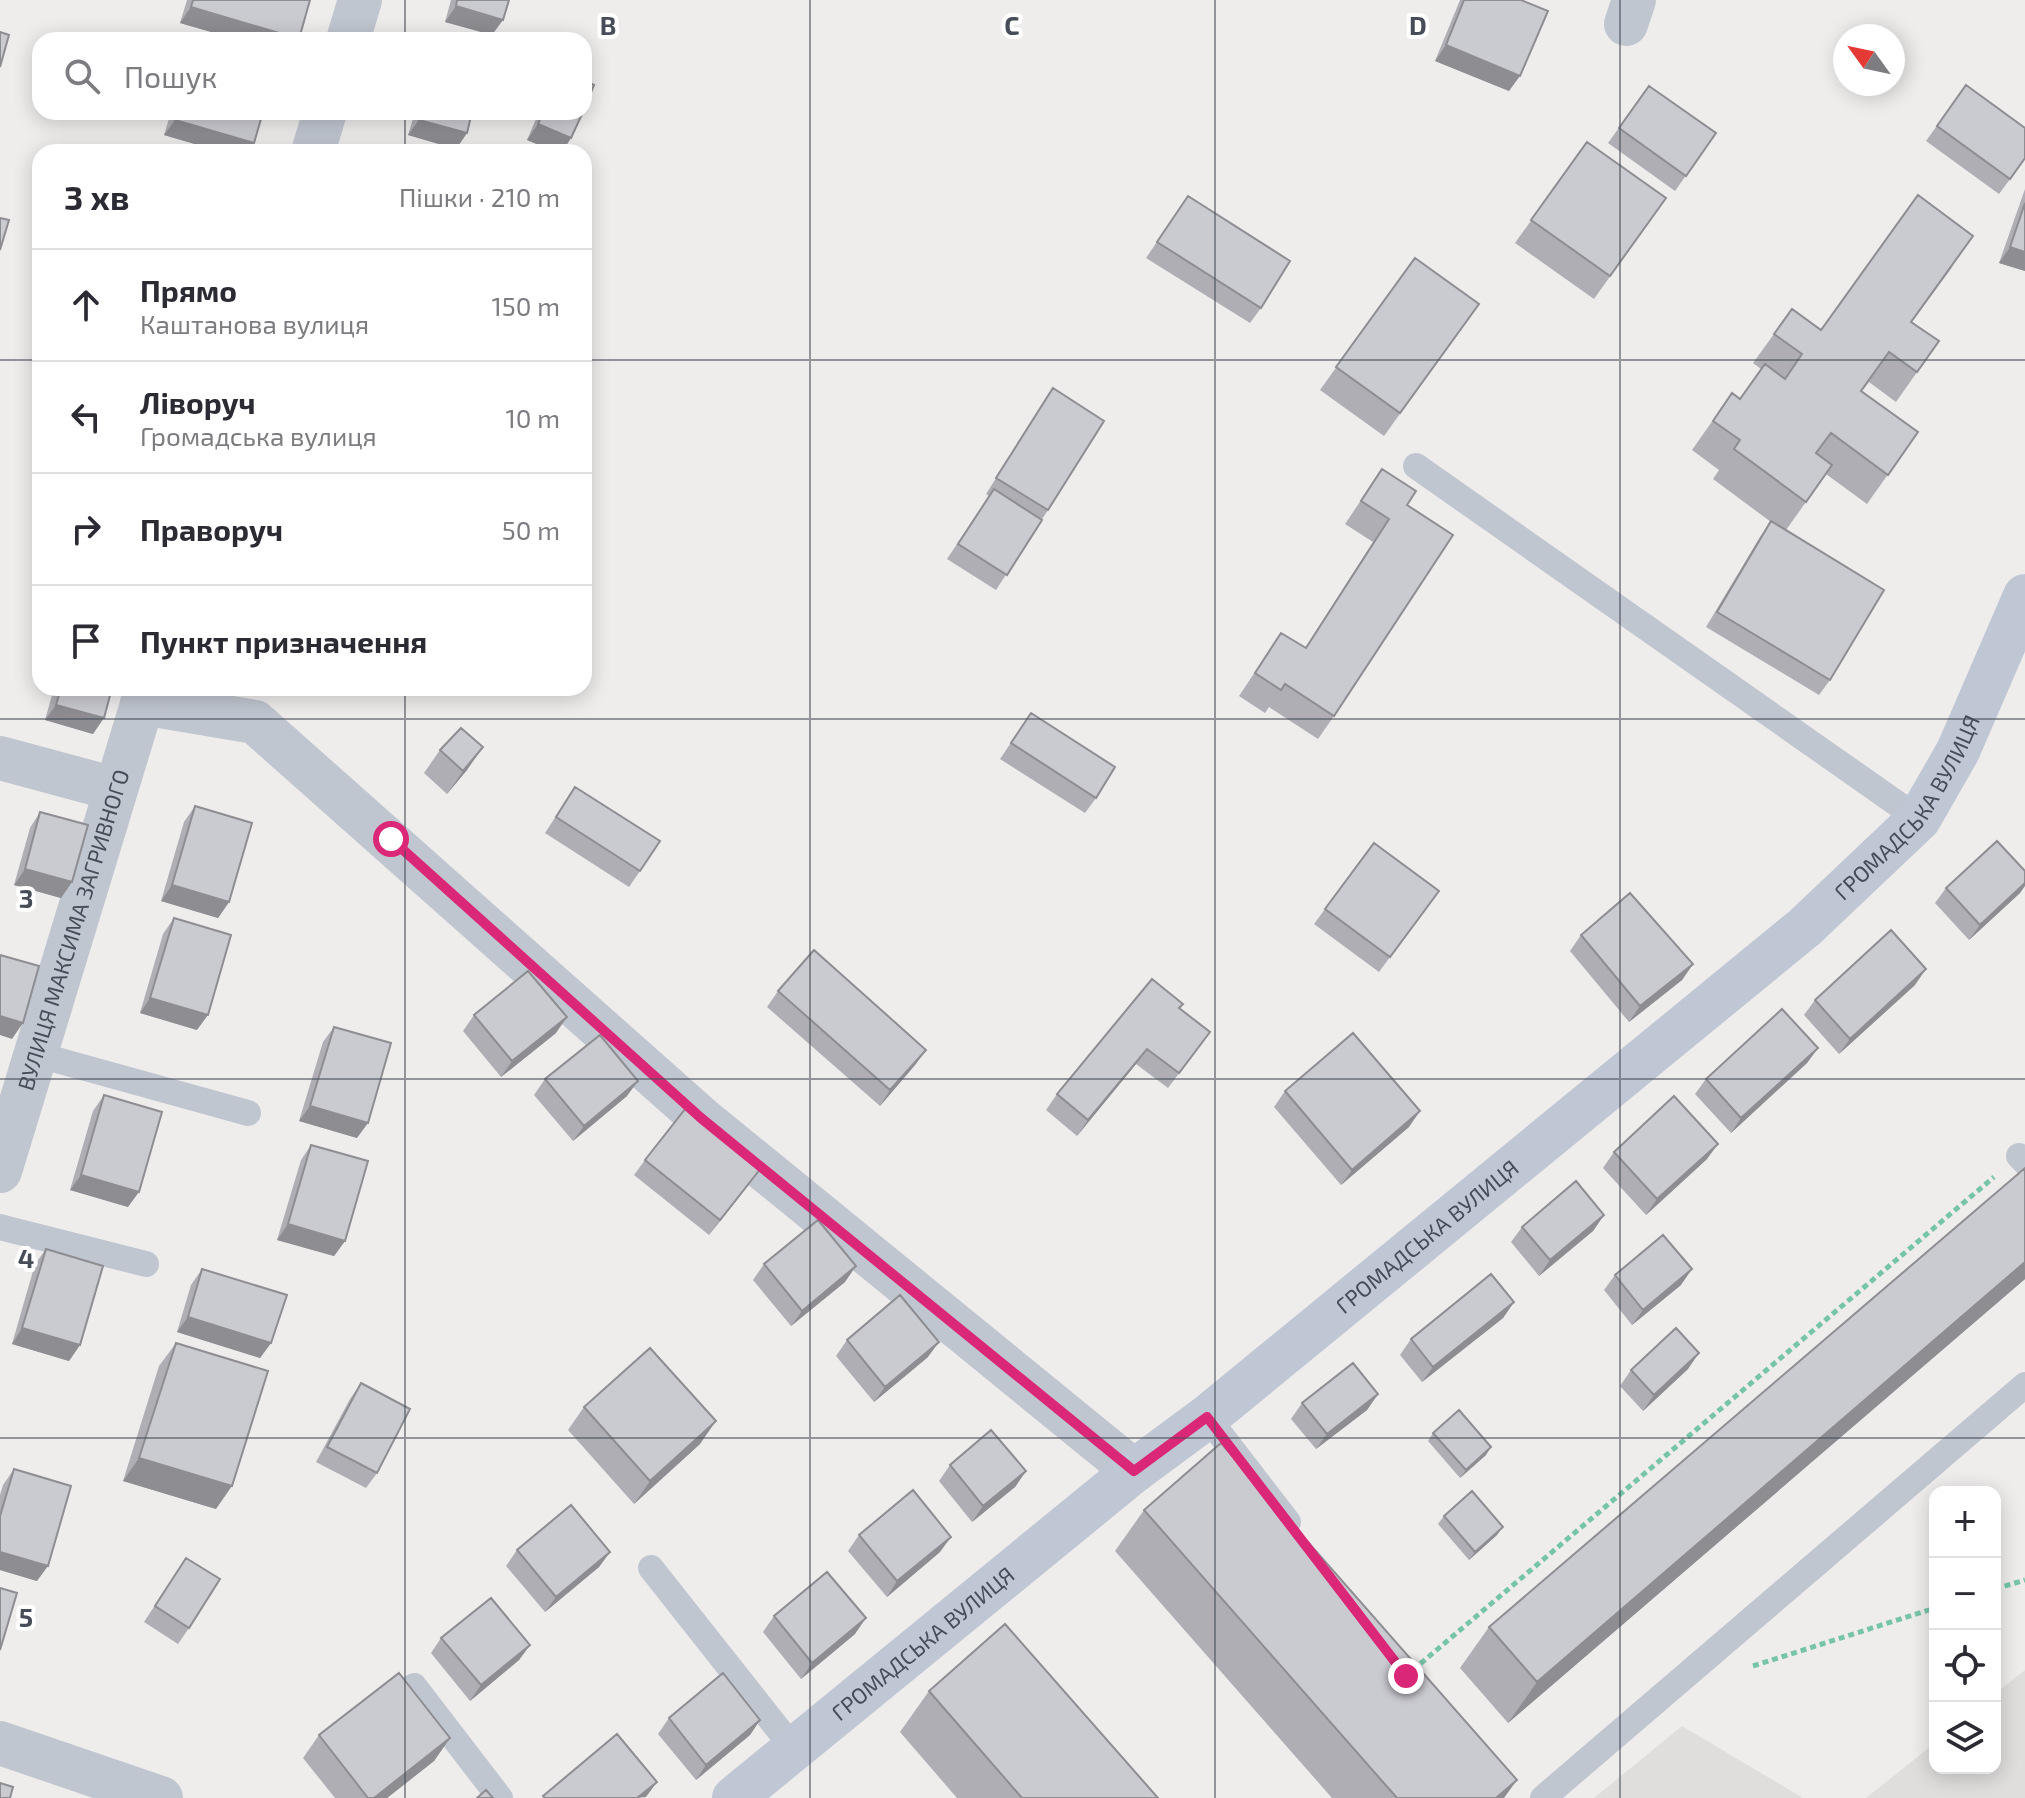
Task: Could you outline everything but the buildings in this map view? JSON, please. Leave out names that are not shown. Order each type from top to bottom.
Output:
[{"type":"street","points":[[350,32],[360,0]]},
{"type":"street","points":[[315,144],[323,120]]},
{"type":"street","name":"ГРОМАДСЬКА ВУЛИЦЯ","points":[[734,1798],[1134,1471],[1207,1417],[1805,927],[1919,819],[1958,751],[2025,596]]},
{"type":"street","points":[[144,696],[255,722],[701,1118],[1134,1471]]},
{"type":"street","name":"ВУЛИЦЯ МАКСИМА ЗАГРИВНОГО","points":[[0,1171],[144,696]]},
{"type":"street","points":[[0,758],[115,789]]},
{"type":"street","points":[[0,1743],[161,1798]]},
{"type":"lane","points":[[1416,466],[1919,819]]},
{"type":"lane","points":[[35,1054],[248,1113]]},
{"type":"lane","points":[[0,1227],[146,1264]]},
{"type":"lane","points":[[1543,1798],[2025,1385]]},
{"type":"lane","points":[[1207,1417],[1299,1536]]},
{"type":"lane","points":[[651,1568],[794,1749]]},
{"type":"lane","points":[[414,1686],[500,1798]]},
{"type":"path","points":[[1406,1676],[2022,1159]]},
{"type":"path","points":[[2001,1587],[2025,1580]]},
{"type":"path","points":[[1739,1670],[1929,1610]]},
{"type":"shaded area","points":[[2025,1670],[2025,1798],[1866,1798],[1929,1748],[1929,1774],[2001,1774],[2001,1689]]},
{"type":"shaded area","points":[[1682,1726],[1803,1798],[1594,1798]]},
{"type":"route","points":[[391,839],[701,1118],[1134,1471],[1207,1417],[1406,1676]]}]
